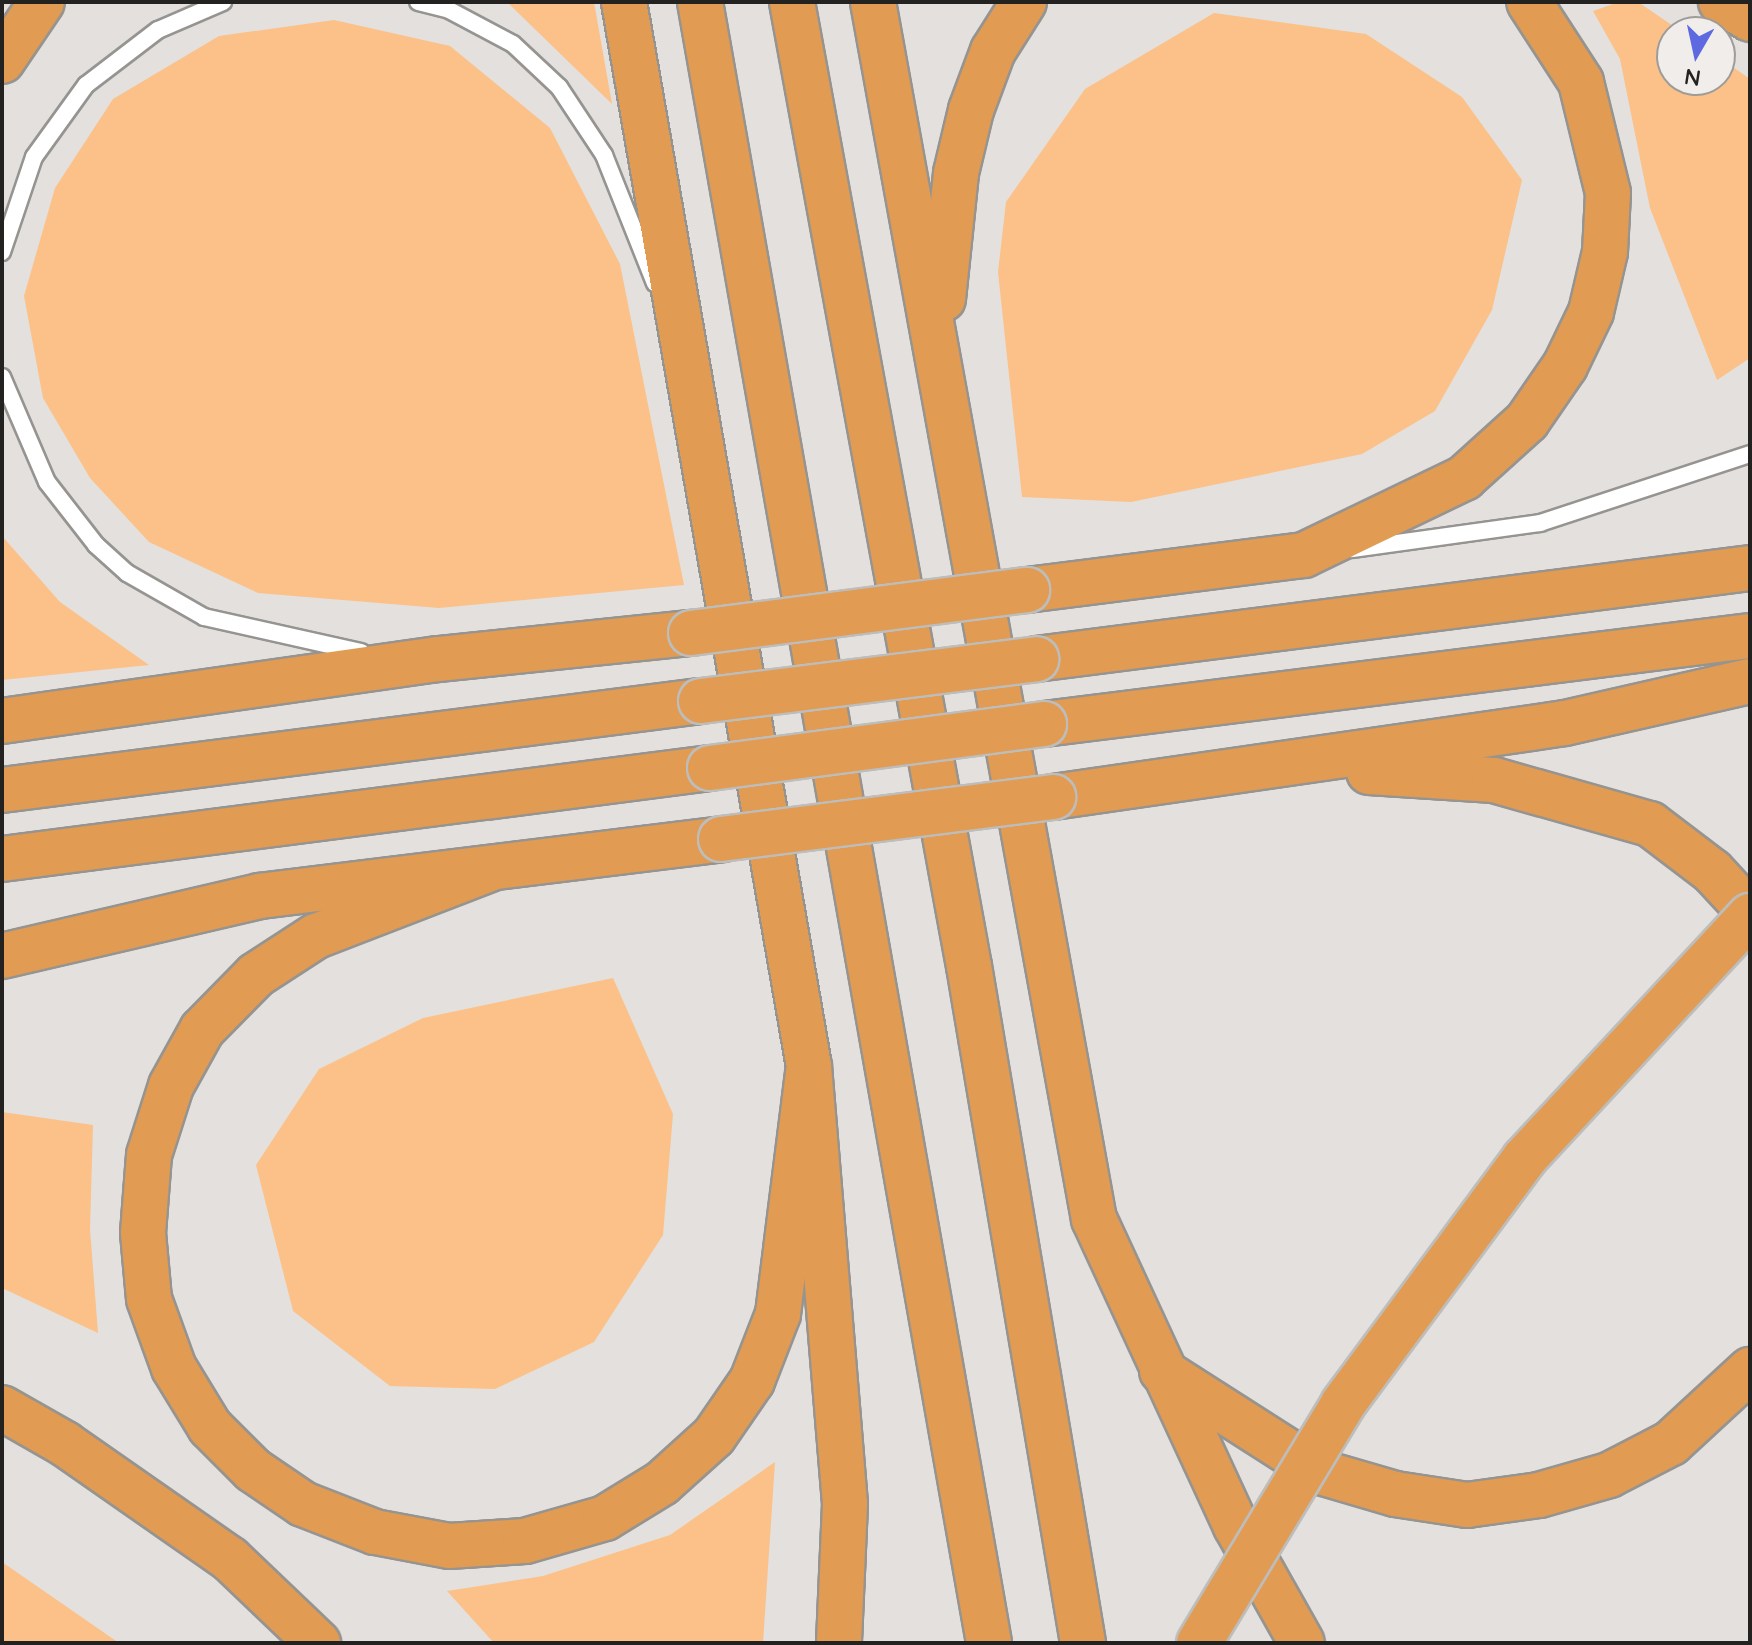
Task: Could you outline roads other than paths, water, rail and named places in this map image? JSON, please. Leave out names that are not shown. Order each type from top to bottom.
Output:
[{"type":"highway","points":[[2,61],[42,2]]},
{"type":"highway","points":[[624,2],[809,1066],[845,1504],[839,1643]]},
{"type":"highway","points":[[700,2],[989,1643]]},
{"type":"highway","points":[[792,2],[969,966],[1083,1643]]},
{"type":"highway","points":[[873,2],[1094,1219],[1160,1370],[1236,1526],[1302,1643]]},
{"type":"highway","points":[[938,349],[956,173],[971,110],[993,51],[1024,2]]},
{"type":"highway","points":[[2,721],[438,659],[691,633],[1304,555],[1450,485],[1500,448],[1565,366],[1591,312],[1605,252],[1608,193],[1600,147],[1581,82],[1529,2]]},
{"type":"highway","points":[[1721,2],[1750,19]]},
{"type":"highway","points":[[2,790],[1750,568]]},
{"type":"highway","points":[[2,859],[1750,636]]},
{"type":"highway","points":[[2,956],[260,896],[1295,766],[1565,723],[1750,681]]},
{"type":"highway","points":[[1199,1643],[1343,1404],[1524,1159],[1750,914],[1712,871],[1650,824],[1572,797],[1494,780],[1295,766]]},
{"type":"highway","points":[[490,869],[316,936],[256,975],[202,1030],[171,1086],[149,1155],[143,1233],[149,1299],[174,1368],[210,1427],[253,1470],[303,1504],[375,1532],[449,1546],[525,1541],[605,1518],[662,1483],[714,1436],[752,1381],[778,1314],[809,1066]]},
{"type":"highway","points":[[1160,1370],[1320,1472],[1395,1494],[1467,1505],[1539,1495],[1609,1475],[1671,1443],[1750,1370]]},
{"type":"highway","points":[[2,1408],[65,1444],[230,1559],[318,1643]]},
{"type":"lane","points":[[2,252],[34,157],[86,85],[144,38],[223,2]]},
{"type":"lane","points":[[418,2],[449,10],[513,44],[559,87],[604,155],[685,358]]},
{"type":"lane","points":[[2,377],[27,446],[71,516],[96,545],[163,597],[258,634],[336,650],[438,659]]},
{"type":"lane","points":[[1304,555],[1540,523],[1750,454]]}]
